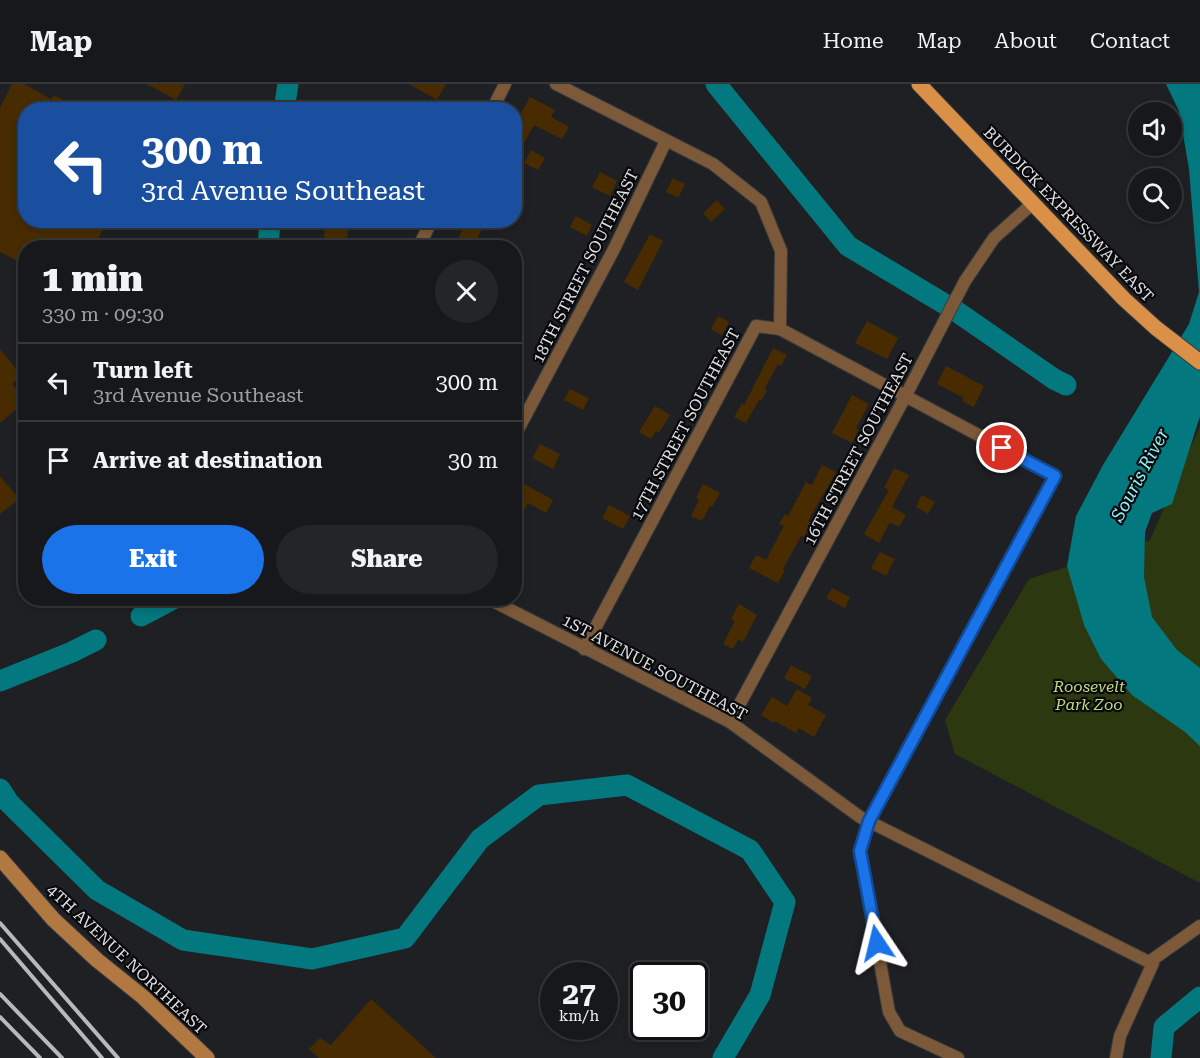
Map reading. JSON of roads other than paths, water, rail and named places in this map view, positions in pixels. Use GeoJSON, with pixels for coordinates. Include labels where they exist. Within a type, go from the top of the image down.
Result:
{"type":"FeatureCollection","features":[{"type":"Feature","properties":{"kind":"main road","name":"BURDICK EXPRESSWAY EAST"},"geometry":{"type":"LineString","coordinates":[[919,84],[1124,299],[1156,328],[1200,362]]}},
{"type":"Feature","properties":{"kind":"street"},"geometry":{"type":"LineString","coordinates":[[496,102],[505,84]]}},
{"type":"Feature","properties":{"kind":"street"},"geometry":{"type":"LineString","coordinates":[[556,84],[713,164],[761,202],[781,251],[780,329],[1055,476],[869,821],[860,851],[889,1012],[900,1031],[958,1058]]}},
{"type":"Feature","properties":{"kind":"street","name":"18TH STREET SOUTHEAST"},"geometry":{"type":"LineString","coordinates":[[522,422],[614,249],[666,141]]}},
{"type":"Feature","properties":{"kind":"street","name":"16TH STREET SOUTHEAST"},"geometry":{"type":"LineString","coordinates":[[730,722],[965,281],[994,238],[1032,204]]}},
{"type":"Feature","properties":{"kind":"street","name":"17TH STREET SOUTHEAST"},"geometry":{"type":"LineString","coordinates":[[584,649],[756,327],[780,329]]}},
{"type":"Feature","properties":{"kind":"street","name":"1ST AVENUE SOUTHEAST"},"geometry":{"type":"LineString","coordinates":[[502,606],[730,722],[860,817],[1149,962]]}},
{"type":"Feature","properties":{"kind":"street","name":"4TH AVENUE NORTHEAST"},"geometry":{"type":"LineString","coordinates":[[0,858],[53,919],[97,960],[143,997],[207,1058]]}},
{"type":"Feature","properties":{"kind":"street"},"geometry":{"type":"LineString","coordinates":[[1116,1058],[1120,1036],[1153,963],[1149,962],[1200,926]]}},
{"type":"Feature","properties":{"kind":"water","name":"Souris River"},"geometry":{"type":"Polygon","coordinates":[[[1166,84],[1200,84],[1200,416],[1172,504],[1152,513],[1145,532],[1144,577],[1152,617],[1177,650],[1200,668],[1200,746],[1185,732],[1132,695],[1101,659],[1084,625],[1067,566],[1076,516],[1103,465],[1189,324],[1199,292],[1189,169],[1182,128],[1182,102],[1175,102],[1166,84]]]}},
{"type":"Feature","properties":{"kind":"waterway"},"geometry":{"type":"LineString","coordinates":[[285,102],[288,84]]}},
{"type":"Feature","properties":{"kind":"waterway"},"geometry":{"type":"LineString","coordinates":[[716,84],[848,246],[953,309],[1066,385]]}},
{"type":"Feature","properties":{"kind":"waterway"},"geometry":{"type":"LineString","coordinates":[[269,228],[269,240]]}},
{"type":"Feature","properties":{"kind":"waterway"},"geometry":{"type":"LineString","coordinates":[[141,616],[160,606]]}},
{"type":"Feature","properties":{"kind":"waterway"},"geometry":{"type":"LineString","coordinates":[[0,681],[96,640]]}},
{"type":"Feature","properties":{"kind":"waterway"},"geometry":{"type":"LineString","coordinates":[[0,789],[9,803],[97,890],[183,940],[312,959],[405,938],[480,839],[539,795],[627,785],[750,850],[785,902],[760,995],[723,1058]]}},
{"type":"Feature","properties":{"kind":"waterway"},"geometry":{"type":"LineString","coordinates":[[1161,1058],[1164,1027],[1200,997]]}},
{"type":"Feature","properties":{"kind":"railway"},"geometry":{"type":"LineString","coordinates":[[0,923],[118,1058]]}},
{"type":"Feature","properties":{"kind":"railway"},"geometry":{"type":"LineString","coordinates":[[0,939],[102,1058]]}},
{"type":"Feature","properties":{"kind":"railway"},"geometry":{"type":"LineString","coordinates":[[0,994],[62,1058]]}},
{"type":"Feature","properties":{"kind":"railway"},"geometry":{"type":"LineString","coordinates":[[0,1017],[40,1058]]}},
{"type":"Feature","properties":{"kind":"park label","name":"Roosevelt Park Zoo"},"geometry":{"type":"Point","coordinates":[1089,695]}}]}
